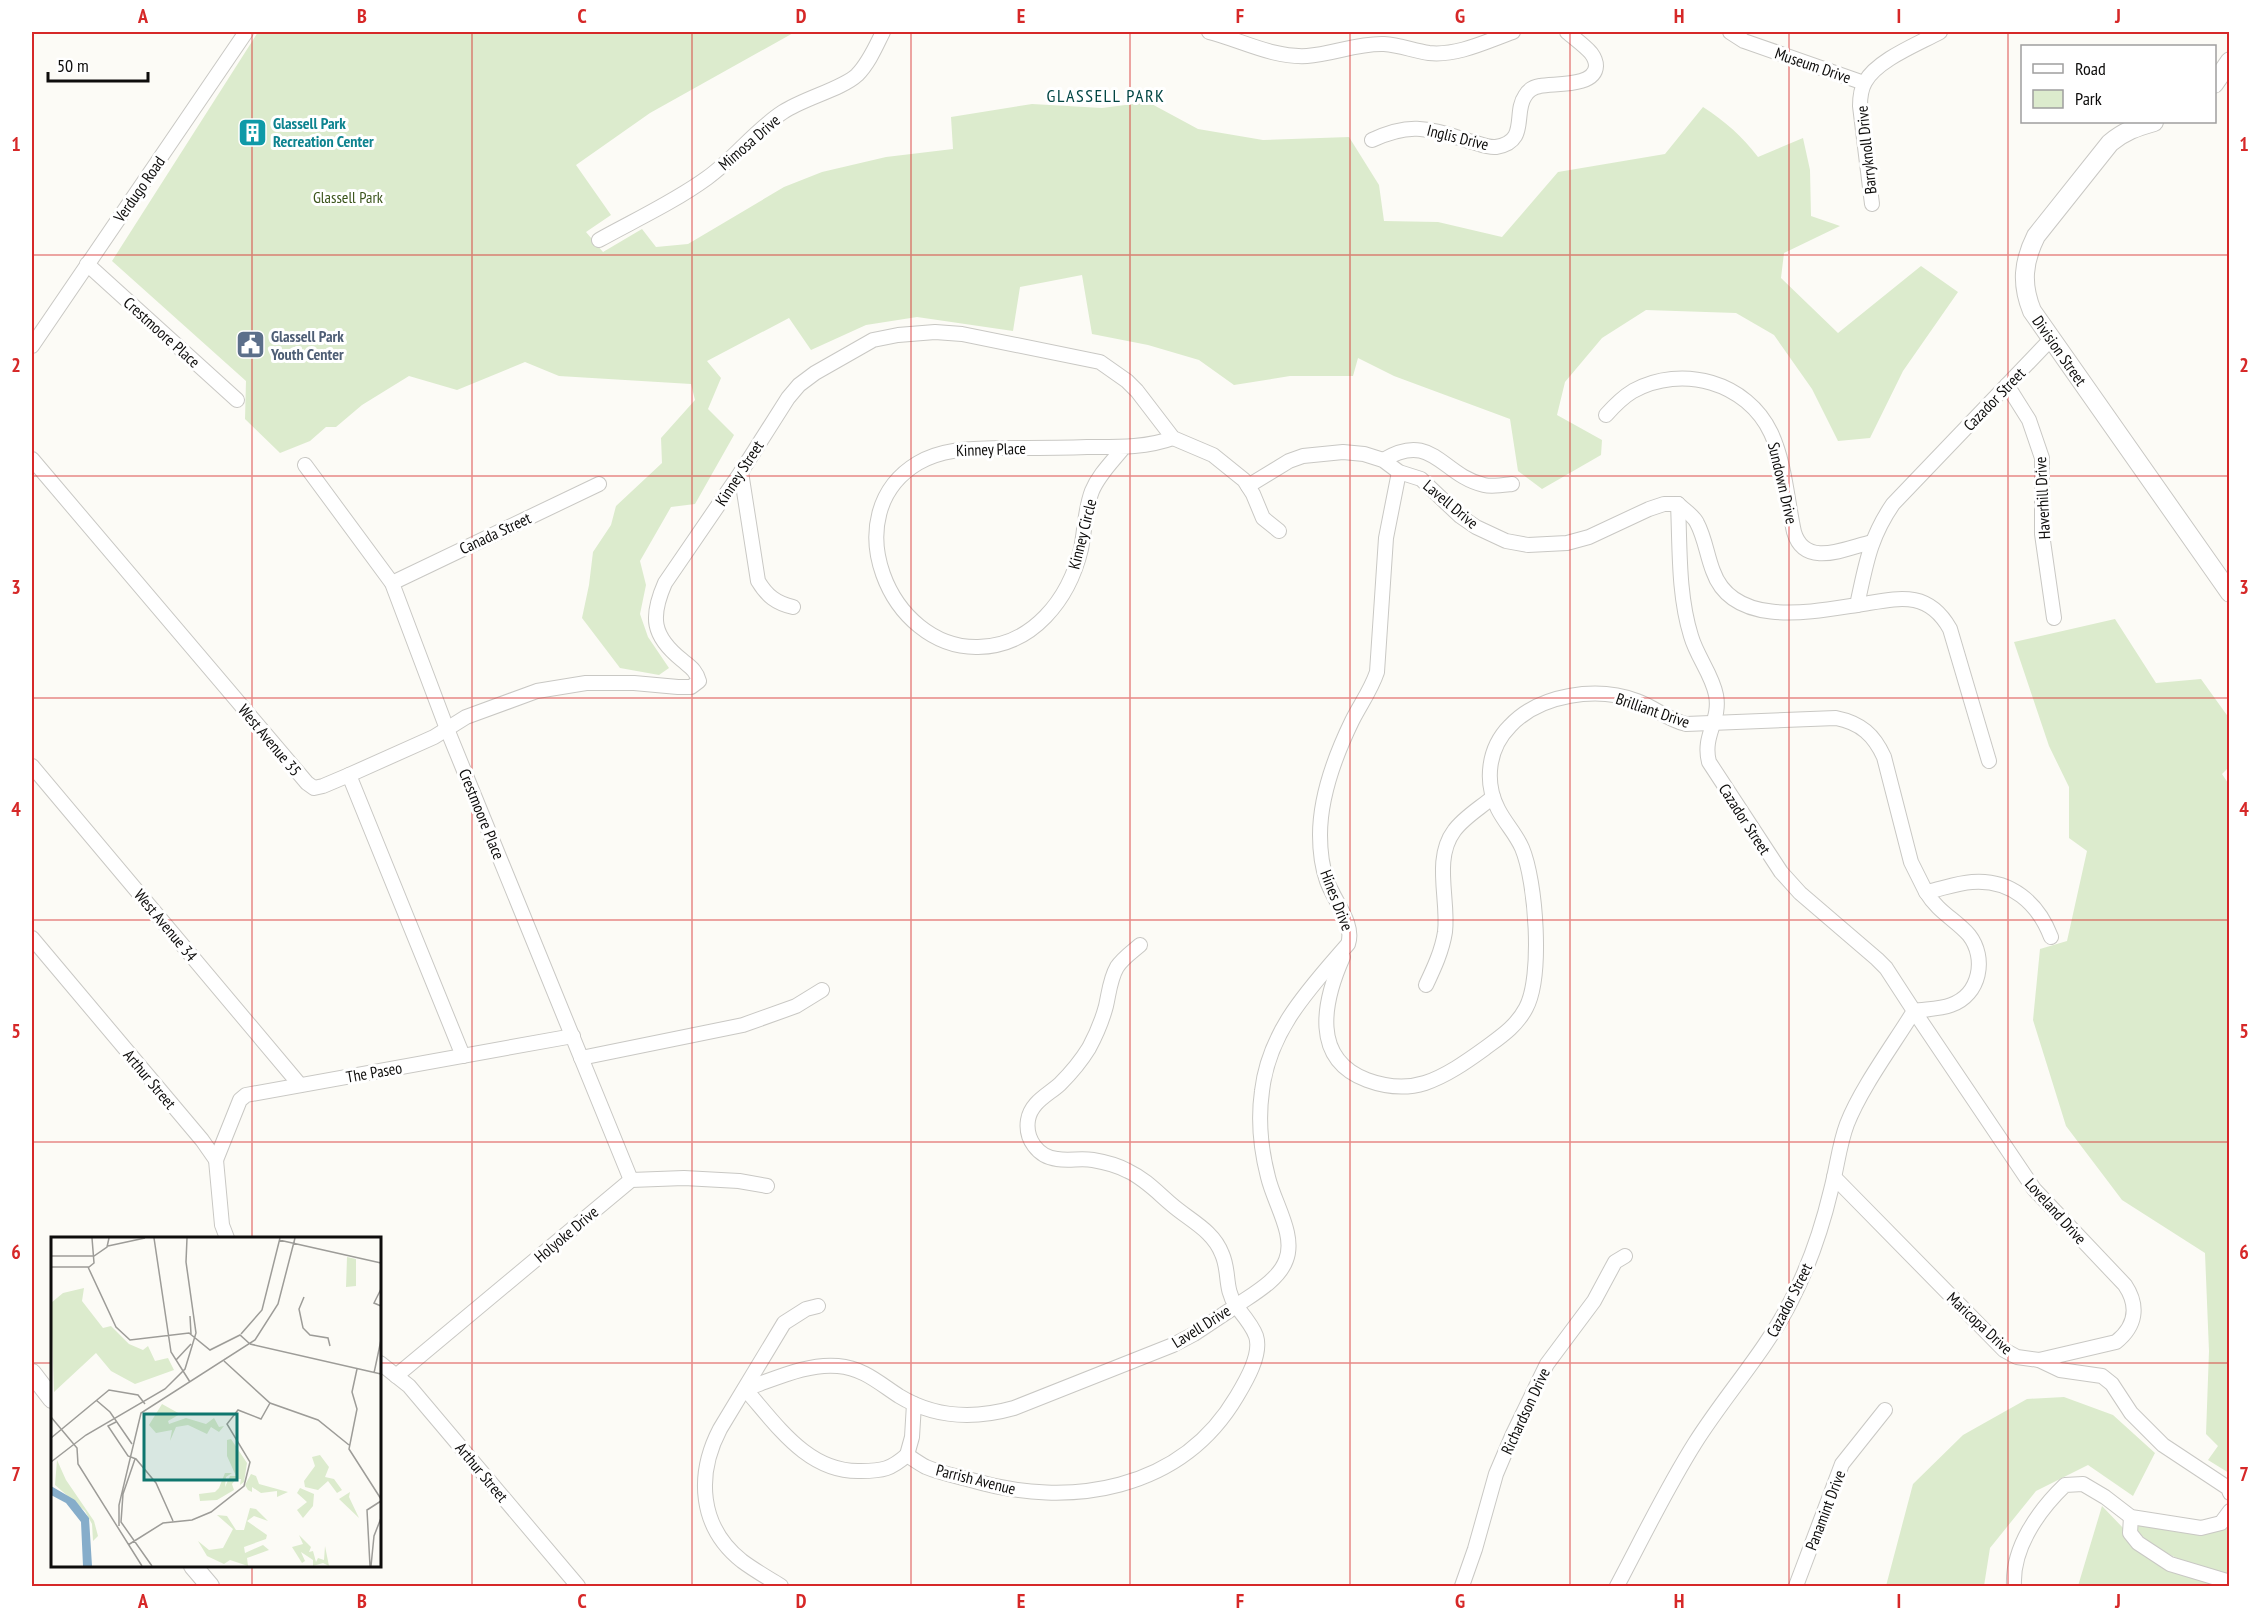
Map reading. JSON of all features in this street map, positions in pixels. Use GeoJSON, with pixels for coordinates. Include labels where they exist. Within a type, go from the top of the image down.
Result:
{"type":"FeatureCollection","features":[{"type":"Feature","properties":{"kind":"street","name":"Verdugo Road"},"geometry":{"type":"LineString","coordinates":[[32,346],[246,32]]}},
{"type":"Feature","properties":{"kind":"street","name":"Mimosa Drive"},"geometry":{"type":"LineString","coordinates":[[599,240],[706,178],[784,111],[809,97],[846,83],[857,75],[866,65],[884,32]]}},
{"type":"Feature","properties":{"kind":"street"},"geometry":{"type":"LineString","coordinates":[[1209,32],[1289,56],[1308,56],[1384,44],[1441,54],[1461,50],[1513,32]]}},
{"type":"Feature","properties":{"kind":"street","name":"Inglis Drive"},"geometry":{"type":"LineString","coordinates":[[1372,140],[1390,131],[1419,128],[1490,147],[1506,144],[1519,128],[1521,105],[1524,96],[1530,90],[1538,86],[1583,81],[1590,78],[1594,72],[1596,65],[1591,54],[1567,32]]}},
{"type":"Feature","properties":{"kind":"street","name":"Museum Drive"},"geometry":{"type":"LineString","coordinates":[[1730,32],[1744,41],[1864,83]]}},
{"type":"Feature","properties":{"kind":"street","name":"Barryknoll Drive"},"geometry":{"type":"LineString","coordinates":[[1872,204],[1860,106],[1864,83],[1879,66],[1940,32]]}},
{"type":"Feature","properties":{"kind":"street"},"geometry":{"type":"LineString","coordinates":[[2216,81],[2229,60]]}},
{"type":"Feature","properties":{"kind":"street","name":"Division Street"},"geometry":{"type":"LineString","coordinates":[[2150,123],[2122,133],[2110,143],[2036,236],[2028,251],[2024,267],[2024,284],[2032,312],[2229,593]]}},
{"type":"Feature","properties":{"kind":"street","name":"Crestmoore Place"},"geometry":{"type":"LineString","coordinates":[[87,264],[237,400]]}},
{"type":"Feature","properties":{"kind":"street","name":"Kinney Street"},"geometry":{"type":"LineString","coordinates":[[349,775],[447,729],[466,717],[504,702],[562,685],[609,682],[691,687],[699,681],[697,673],[663,642],[656,621],[658,600],[665,583],[741,472],[788,398],[799,385],[815,373],[873,340],[898,334],[962,334],[1100,362],[1137,391],[1173,438],[1213,455],[1248,486]]}},
{"type":"Feature","properties":{"kind":"street","name":"Cazador Street"},"geometry":{"type":"LineString","coordinates":[[1857,605],[1872,542],[1893,504],[2051,339]]}},
{"type":"Feature","properties":{"kind":"street","name":"Sundown Drive"},"geometry":{"type":"LineString","coordinates":[[1606,415],[1617,403],[1648,384],[1685,378],[1718,384],[1749,403],[1770,432],[1777,449],[1794,532],[1800,545],[1806,550],[1823,555],[1872,542]]}},
{"type":"Feature","properties":{"kind":"street","name":"Haverhill Drive"},"geometry":{"type":"LineString","coordinates":[[2007,385],[2029,420],[2042,458],[2042,534],[2054,618]]}},
{"type":"Feature","properties":{"kind":"street","name":"Kinney Place"},"geometry":{"type":"LineString","coordinates":[[940,639],[926,631],[904,610],[888,587],[877,557],[877,525],[881,508],[889,492],[900,478],[915,465],[947,451],[963,449],[1124,447],[1173,438]]}},
{"type":"Feature","properties":{"kind":"street","name":"Kinney Circle"},"geometry":{"type":"LineString","coordinates":[[940,639],[957,645],[995,646],[1021,636],[1043,621],[1064,591],[1075,568],[1081,549],[1087,506],[1093,489],[1124,447]]}},
{"type":"Feature","properties":{"kind":"street"},"geometry":{"type":"LineString","coordinates":[[1383,460],[1398,451],[1416,448],[1426,451],[1459,474],[1485,486],[1512,484]]}},
{"type":"Feature","properties":{"kind":"street","name":"Lavell Drive"},"geometry":{"type":"LineString","coordinates":[[1248,486],[1289,461],[1304,456],[1343,452],[1383,460],[1399,472],[1421,479],[1460,516],[1476,527],[1506,541],[1528,545],[1567,543],[1589,537],[1649,509],[1664,504],[1678,504]]}},
{"type":"Feature","properties":{"kind":"street","name":"West Avenue 35"},"geometry":{"type":"LineString","coordinates":[[32,459],[307,783],[314,788],[349,775]]}},
{"type":"Feature","properties":{"kind":"street","name":"Crestmoore Place"},"geometry":{"type":"LineString","coordinates":[[305,465],[392,583],[447,729],[631,1180]]}},
{"type":"Feature","properties":{"kind":"street"},"geometry":{"type":"LineString","coordinates":[[741,472],[758,581],[773,599],[793,607]]}},
{"type":"Feature","properties":{"kind":"street","name":"Hines Drive"},"geometry":{"type":"LineString","coordinates":[[1236,1306],[1280,1272],[1289,1251],[1289,1238],[1267,1176],[1262,1146],[1260,1116],[1266,1068],[1278,1036],[1295,1006],[1348,944],[1351,936],[1350,928],[1326,879],[1322,859],[1321,817],[1326,791],[1340,747],[1377,672],[1386,538],[1399,472]]}},
{"type":"Feature","properties":{"kind":"street","name":"Canada Street"},"geometry":{"type":"LineString","coordinates":[[392,583],[599,484]]}},
{"type":"Feature","properties":{"kind":"street"},"geometry":{"type":"LineString","coordinates":[[1248,486],[1263,518],[1279,531]]}},
{"type":"Feature","properties":{"kind":"street"},"geometry":{"type":"LineString","coordinates":[[1678,504],[1697,522],[1713,573],[1728,594],[1739,603],[1753,609],[1811,612],[1910,598],[1935,609],[1950,629],[1989,761]]}},
{"type":"Feature","properties":{"kind":"street","name":"Cazador Street"},"geometry":{"type":"LineString","coordinates":[[1617,1587],[1693,1445],[1713,1415],[1752,1366],[1792,1299],[1823,1221],[1841,1143],[1848,1123],[1857,1103],[1914,1011],[1886,968],[1800,893],[1766,852],[1709,762],[1706,752],[1707,740],[1714,723],[1716,697],[1713,684],[1691,638],[1686,615],[1682,587],[1678,504]]}},
{"type":"Feature","properties":{"kind":"street","name":"Brilliant Drive"},"geometry":{"type":"LineString","coordinates":[[1348,944],[1331,991],[1327,1038],[1336,1059],[1360,1078],[1390,1086],[1425,1083],[1441,1076],[1474,1057],[1506,1033],[1527,1007],[1532,992],[1535,942],[1528,867],[1522,849],[1492,797],[1489,768],[1493,751],[1510,725],[1522,715],[1541,705],[1581,694],[1617,695],[1636,700],[1677,722],[1697,725],[1836,718],[1860,725],[1879,744],[1911,862],[1926,892],[1943,914],[1971,938],[1978,955],[1977,980],[1962,1000],[1951,1006],[1914,1011]]}},
{"type":"Feature","properties":{"kind":"street","name":"West Avenue 34"},"geometry":{"type":"LineString","coordinates":[[32,766],[300,1085]]}},
{"type":"Feature","properties":{"kind":"street"},"geometry":{"type":"LineString","coordinates":[[349,775],[464,1056]]}},
{"type":"Feature","properties":{"kind":"street"},"geometry":{"type":"LineString","coordinates":[[1426,985],[1439,957],[1445,934],[1443,874],[1448,840],[1459,825],[1492,797]]}},
{"type":"Feature","properties":{"kind":"street"},"geometry":{"type":"LineString","coordinates":[[1926,892],[1970,882],[2001,885],[2026,898],[2045,921],[2051,937]]}},
{"type":"Feature","properties":{"kind":"street","name":"Arthur Street"},"geometry":{"type":"LineString","coordinates":[[32,938],[202,1140],[216,1160]]}},
{"type":"Feature","properties":{"kind":"street","name":"Lavell Drive"},"geometry":{"type":"LineString","coordinates":[[746,1389],[811,1367],[840,1366],[872,1376],[915,1404],[933,1411],[971,1416],[994,1413],[1014,1408],[1173,1345],[1236,1306],[1227,1285],[1223,1254],[1206,1230],[1171,1204],[1147,1182],[1130,1172],[1113,1164],[1094,1160],[1058,1160],[1047,1157],[1038,1151],[1028,1133],[1031,1110],[1076,1067],[1099,1026],[1111,981],[1118,967],[1140,945]]}},
{"type":"Feature","properties":{"kind":"street"},"geometry":{"type":"LineString","coordinates":[[581,1058],[743,1025],[795,1006],[822,990]]}},
{"type":"Feature","properties":{"kind":"street","name":"Loveland Drive"},"geometry":{"type":"LineString","coordinates":[[1914,1011],[2034,1189],[2131,1294],[2134,1314],[2131,1325],[2125,1335],[2116,1342],[2039,1360]]}},
{"type":"Feature","properties":{"kind":"street","name":"The Paseo"},"geometry":{"type":"LineString","coordinates":[[216,1160],[240,1100],[246,1095],[573,1036]]}},
{"type":"Feature","properties":{"kind":"street"},"geometry":{"type":"LineString","coordinates":[[216,1160],[222,1225],[226,1237]]}},
{"type":"Feature","properties":{"kind":"street","name":"Maricopa Drive"},"geometry":{"type":"LineString","coordinates":[[1834,1177],[1998,1344],[2017,1356],[2039,1360],[2060,1370],[2102,1376],[2112,1384],[2131,1413],[2163,1445],[2228,1488],[2229,1493]]}},
{"type":"Feature","properties":{"kind":"street"},"geometry":{"type":"LineString","coordinates":[[631,1180],[684,1178],[739,1181],[767,1186]]}},
{"type":"Feature","properties":{"kind":"street","name":"Holyoke Drive"},"geometry":{"type":"LineString","coordinates":[[396,1376],[631,1180]]}},
{"type":"Feature","properties":{"kind":"street","name":"Richardson Drive"},"geometry":{"type":"LineString","coordinates":[[1462,1587],[1496,1474],[1547,1364],[1593,1301],[1615,1262],[1625,1256]]}},
{"type":"Feature","properties":{"kind":"street"},"geometry":{"type":"LineString","coordinates":[[781,1587],[741,1560],[718,1534],[705,1500],[705,1464],[711,1446],[784,1323],[806,1309],[818,1306]]}},
{"type":"Feature","properties":{"kind":"street","name":"Parrish Avenue"},"geometry":{"type":"LineString","coordinates":[[907,1455],[927,1467],[1002,1488],[1024,1491],[1078,1493],[1134,1481],[1159,1470],[1201,1442],[1217,1425],[1244,1386],[1258,1347],[1257,1338],[1236,1306]]}},
{"type":"Feature","properties":{"kind":"street","name":"Arthur Street"},"geometry":{"type":"LineString","coordinates":[[381,1364],[409,1386],[578,1587]]}},
{"type":"Feature","properties":{"kind":"street"},"geometry":{"type":"LineString","coordinates":[[32,1374],[51,1398]]}},
{"type":"Feature","properties":{"kind":"street"},"geometry":{"type":"LineString","coordinates":[[746,1389],[795,1445],[810,1457],[840,1469],[872,1471],[894,1467],[907,1455],[912,1437],[915,1404]]}},
{"type":"Feature","properties":{"kind":"street","name":"Panamint Drive"},"geometry":{"type":"LineString","coordinates":[[1796,1587],[1842,1464],[1885,1410]]}},
{"type":"Feature","properties":{"kind":"street"},"geometry":{"type":"LineString","coordinates":[[2014,1587],[2013,1574],[2023,1541],[2052,1497],[2065,1485],[2084,1484],[2131,1517],[2200,1528],[2221,1523],[2229,1511]]}},
{"type":"Feature","properties":{"kind":"street"},"geometry":{"type":"LineString","coordinates":[[2131,1517],[2130,1533],[2138,1543],[2169,1563],[2229,1582]]}},
{"type":"Feature","properties":{"kind":"street"},"geometry":{"type":"LineString","coordinates":[[196,1567],[210,1587]]}},
{"type":"Feature","properties":{"kind":"green space","name":"Glassell Park"},"geometry":{"type":"Polygon","coordinates":[[[258,32],[795,32],[650,113],[576,165],[611,215],[586,232],[603,252],[642,229],[656,247],[688,244],[784,187],[822,172],[886,157],[953,149],[951,117],[1032,104],[1102,108],[1148,102],[1198,129],[1263,140],[1349,137],[1379,185],[1384,221],[1438,222],[1502,237],[1558,172],[1665,154],[1703,107],[1733,130],[1758,157],[1803,138],[1810,170],[1811,216],[1840,226],[1784,253],[1781,278],[1838,333],[1921,266],[1958,292],[1903,371],[1870,438],[1838,441],[1812,389],[1774,335],[1736,313],[1646,310],[1602,338],[1565,382],[1557,415],[1602,440],[1601,455],[1542,489],[1518,471],[1510,419],[1394,376],[1358,358],[1353,376],[1290,376],[1234,385],[1199,360],[1148,345],[1092,334],[1082,275],[1020,287],[1013,331],[917,317],[866,325],[811,350],[789,318],[707,361],[721,378],[708,409],[734,435],[695,504],[671,507],[640,561],[646,585],[640,614],[648,637],[669,668],[659,675],[620,668],[582,618],[593,552],[611,525],[616,506],[662,463],[661,438],[695,400],[691,384],[559,376],[525,362],[457,390],[409,376],[362,405],[336,427],[326,427],[310,441],[280,453],[245,419],[246,381],[112,261],[258,32]]]}},
{"type":"Feature","properties":{"kind":"green space"},"geometry":{"type":"Polygon","coordinates":[[[2115,619],[2156,683],[2201,679],[2229,718],[2229,767],[2222,774],[2230,786],[2229,1473],[2208,1460],[2218,1446],[2206,1434],[2209,1351],[2205,1253],[2122,1200],[2066,1126],[2033,1020],[2040,949],[2067,941],[2087,851],[2069,838],[2069,787],[2049,746],[2014,642],[2115,619]]]}},
{"type":"Feature","properties":{"kind":"green space"},"geometry":{"type":"Polygon","coordinates":[[[2064,1397],[2113,1415],[2155,1453],[2133,1496],[2088,1465],[2036,1491],[1990,1548],[1984,1586],[1886,1586],[1913,1484],[1963,1435],[2027,1399],[2064,1397]]]}},
{"type":"Feature","properties":{"kind":"green space"},"geometry":{"type":"Polygon","coordinates":[[[2102,1506],[2147,1553],[2167,1567],[2218,1586],[2078,1586],[2102,1506]]]}},
{"type":"Feature","properties":{"kind":"green space"},"geometry":{"type":"Polygon","coordinates":[[[2229,1524],[2229,1575],[2179,1559],[2155,1546],[2135,1529],[2140,1525],[2199,1534],[2220,1530],[2229,1524]]]}},
{"type":"Feature","properties":{"kind":"place","name":"Glassell Park Recreation Center"},"geometry":{"type":"Point","coordinates":[252,132]}},
{"type":"Feature","properties":{"kind":"place","name":"Glassell Park Youth Center"},"geometry":{"type":"Point","coordinates":[250,345]}},
{"type":"Feature","properties":{"kind":"district","name":"GLASSELL PARK"},"geometry":{"type":"Point","coordinates":[1106,96]}}]}
